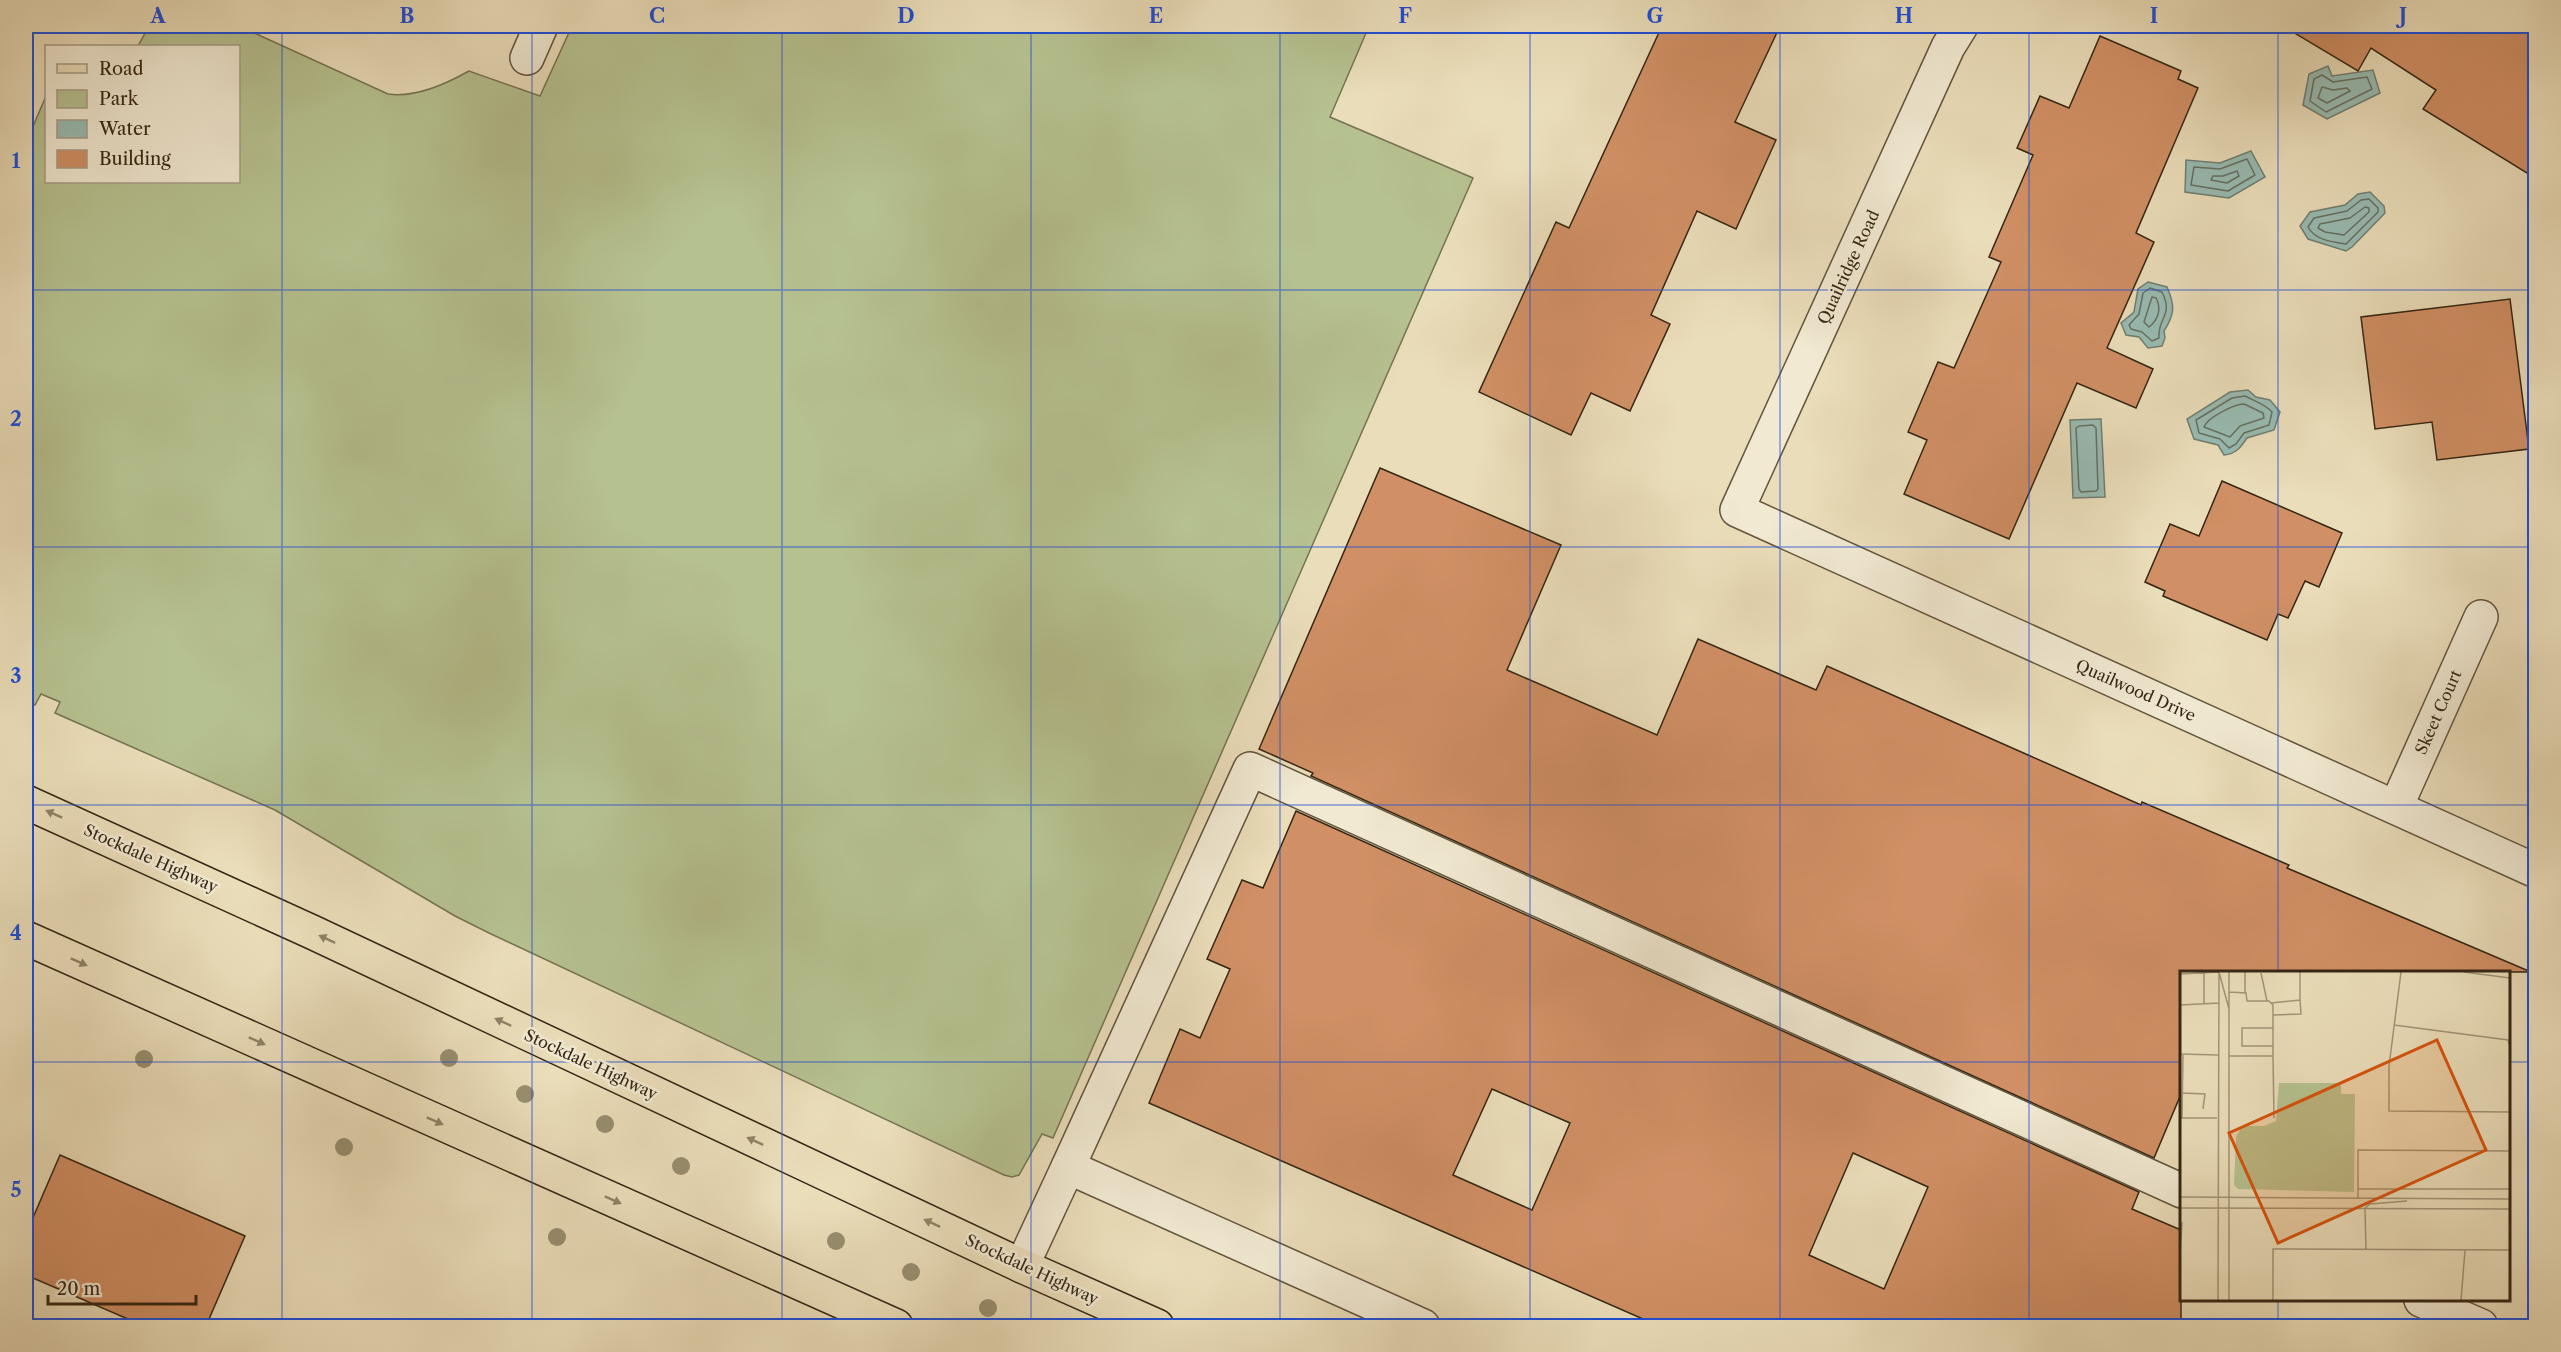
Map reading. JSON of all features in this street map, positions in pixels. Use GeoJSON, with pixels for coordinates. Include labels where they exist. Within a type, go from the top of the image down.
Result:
{"type":"FeatureCollection","features":[{"type":"Feature","properties":{"kind":"main road","name":"Stockdale Highway"},"geometry":{"type":"LineString","coordinates":[[26,802],[312,932],[1022,1266],[1157,1326]]}},
{"type":"Feature","properties":{"kind":"main road"},"geometry":{"type":"LineString","coordinates":[[26,938],[896,1326]]}},
{"type":"Feature","properties":{"kind":"street"},"geometry":{"type":"LineString","coordinates":[[527,58],[541,26]]}},
{"type":"Feature","properties":{"kind":"street","name":"Quailridge Road"},"geometry":{"type":"LineString","coordinates":[[1737,510],[1948,47],[1960,26]]}},
{"type":"Feature","properties":{"kind":"street","name":"Quailwood Drive"},"geometry":{"type":"LineString","coordinates":[[1737,510],[2535,871]]}},
{"type":"Feature","properties":{"kind":"street","name":"Skeet Court"},"geometry":{"type":"LineString","coordinates":[[2396,807],[2481,617]]}},
{"type":"Feature","properties":{"kind":"street"},"geometry":{"type":"LineString","coordinates":[[1022,1266],[1250,769],[2180,1191]]}},
{"type":"Feature","properties":{"kind":"street"},"geometry":{"type":"LineString","coordinates":[[1068,1167],[1423,1326]]}},
{"type":"Feature","properties":{"kind":"street"},"geometry":{"type":"LineString","coordinates":[[2425,1301],[2481,1326]]}},
{"type":"Feature","properties":{"kind":"green space"},"geometry":{"type":"Polygon","coordinates":[[[149,26],[239,26],[388,94],[419,92],[450,81],[469,71],[540,96],[572,26],[1369,26],[1330,117],[1473,178],[1053,1138],[1042,1134],[1019,1175],[1012,1177],[1004,1175],[489,933],[455,916],[275,810],[55,713],[60,702],[41,694],[35,705],[26,700],[26,143],[45,98],[45,183],[240,183],[240,45],[139,45],[149,26]]]}},
{"type":"Feature","properties":{"kind":"water"},"geometry":{"type":"Polygon","coordinates":[[[2328,66],[2332,76],[2373,70],[2380,93],[2327,119],[2303,105],[2309,74],[2328,66]]]}},
{"type":"Feature","properties":{"kind":"water"},"geometry":{"type":"Polygon","coordinates":[[[2251,151],[2265,177],[2229,198],[2185,192],[2186,160],[2220,163],[2251,151]]]}},
{"type":"Feature","properties":{"kind":"water"},"geometry":{"type":"Polygon","coordinates":[[[2370,192],[2384,206],[2385,213],[2346,251],[2308,239],[2300,226],[2310,212],[2345,205],[2358,194],[2370,192]]]}},
{"type":"Feature","properties":{"kind":"water"},"geometry":{"type":"Polygon","coordinates":[[[2148,282],[2167,287],[2173,309],[2164,331],[2165,338],[2162,346],[2148,348],[2139,337],[2126,335],[2121,323],[2134,312],[2138,289],[2148,282]]]}},
{"type":"Feature","properties":{"kind":"water"},"geometry":{"type":"Polygon","coordinates":[[[2248,390],[2256,397],[2270,400],[2280,412],[2274,430],[2247,438],[2238,450],[2224,455],[2218,445],[2194,439],[2187,419],[2230,392],[2248,390]]]}},
{"type":"Feature","properties":{"kind":"water"},"geometry":{"type":"Polygon","coordinates":[[[2101,419],[2105,497],[2073,498],[2070,420],[2101,419]]]}},
{"type":"Feature","properties":{"kind":"building"},"geometry":{"type":"Polygon","coordinates":[[[1662,26],[1780,26],[1735,122],[1776,140],[1736,229],[1697,211],[1651,315],[1670,324],[1630,411],[1591,393],[1571,435],[1479,392],[1556,222],[1569,228],[1662,26]]]}},
{"type":"Feature","properties":{"kind":"building"},"geometry":{"type":"Polygon","coordinates":[[[2283,26],[2535,26],[2535,178],[2423,109],[2436,90],[2371,48],[2358,71],[2283,26]]]}},
{"type":"Feature","properties":{"kind":"building"},"geometry":{"type":"Polygon","coordinates":[[[2100,36],[2181,71],[2178,79],[2198,88],[2136,233],[2154,242],[2107,348],[2153,369],[2136,408],[2077,383],[2009,539],[1904,494],[1927,440],[1908,432],[1938,362],[1954,368],[2001,262],[1989,257],[2033,155],[2017,148],[2040,96],[2069,108],[2100,36]]]}},
{"type":"Feature","properties":{"kind":"building"},"geometry":{"type":"Polygon","coordinates":[[[2510,299],[2529,449],[2437,460],[2432,422],[2375,429],[2361,317],[2510,299]]]}},
{"type":"Feature","properties":{"kind":"building"},"geometry":{"type":"Polygon","coordinates":[[[1380,468],[1561,545],[1507,670],[1657,735],[1698,639],[1816,690],[1827,666],[2141,805],[2142,802],[2289,865],[2287,868],[2531,972],[2180,971],[2180,1096],[2154,1158],[1311,776],[1313,773],[1259,749],[1380,468]]]}},
{"type":"Feature","properties":{"kind":"building"},"geometry":{"type":"Polygon","coordinates":[[[2222,481],[2342,533],[2319,587],[2305,581],[2288,618],[2278,614],[2267,640],[2163,596],[2165,591],[2145,582],[2170,524],[2199,536],[2222,481]]]}},
{"type":"Feature","properties":{"kind":"building"},"geometry":{"type":"Polygon","coordinates":[[[1296,811],[2139,1192],[2132,1209],[2180,1230],[2181,1326],[1659,1326],[1149,1103],[1180,1029],[1200,1038],[1230,969],[1207,959],[1242,880],[1263,888],[1296,811]],[[1492,1089],[1453,1175],[1532,1210],[1570,1123],[1492,1089]],[[1853,1153],[1809,1255],[1884,1289],[1928,1187],[1853,1153]]]}},
{"type":"Feature","properties":{"kind":"building"},"geometry":{"type":"Polygon","coordinates":[[[60,1155],[245,1236],[206,1326],[144,1326],[26,1275],[26,1234],[60,1155]]]}}]}
